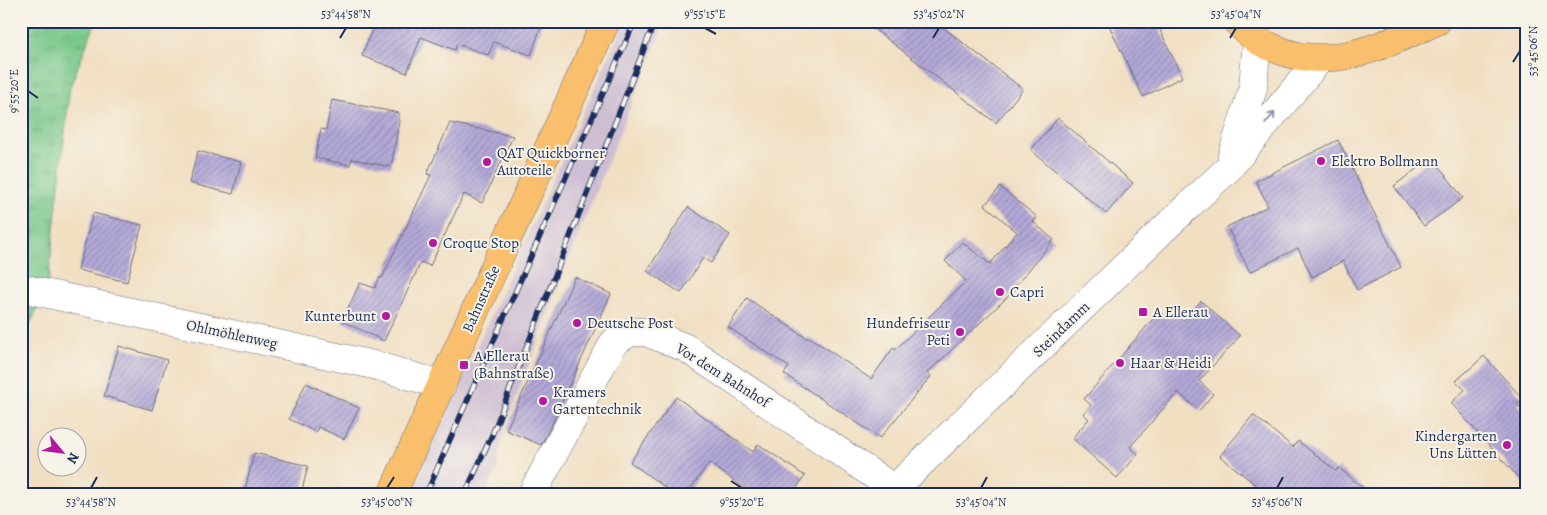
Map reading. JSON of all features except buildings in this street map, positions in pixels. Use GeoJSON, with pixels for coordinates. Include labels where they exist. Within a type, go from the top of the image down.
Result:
{"type":"FeatureCollection","features":[{"type":"Feature","properties":{"kind":"main road","name":"Bahnstraße"},"geometry":{"type":"LineString","coordinates":[[392,494],[606,21]]}},
{"type":"Feature","properties":{"kind":"main road"},"geometry":{"type":"LineString","coordinates":[[1236,21],[1257,40],[1285,52],[1320,59],[1343,57],[1376,47],[1437,21]]}},
{"type":"Feature","properties":{"kind":"street","name":"Steindamm"},"geometry":{"type":"LineString","coordinates":[[1228,169],[1253,88],[1257,40]]}},
{"type":"Feature","properties":{"kind":"street","name":"Steindamm"},"geometry":{"type":"LineString","coordinates":[[893,492],[1228,169],[1320,59]]}},
{"type":"Feature","properties":{"kind":"street","name":"Ohlmöhlenweg"},"geometry":{"type":"LineString","coordinates":[[21,288],[374,365],[442,385]]}},
{"type":"Feature","properties":{"kind":"street","name":"Vor dem Bahnhof"},"geometry":{"type":"LineString","coordinates":[[532,494],[614,342],[632,332],[646,332],[686,348],[893,492]]}},
{"type":"Feature","properties":{"kind":"shaded area"},"geometry":{"type":"Polygon","coordinates":[[[625,21],[665,21],[567,263],[504,430],[496,471],[485,494],[410,494],[625,21]]]}},
{"type":"Feature","properties":{"kind":"shaded area"},"geometry":{"type":"Polygon","coordinates":[[[1298,21],[1371,21],[1352,28],[1323,29],[1298,21]]]}},
{"type":"Feature","properties":{"kind":"green space"},"geometry":{"type":"Polygon","coordinates":[[[21,21],[96,21],[70,87],[48,284],[21,345],[21,21]]]}},
{"type":"Feature","properties":{"kind":"railway"},"geometry":{"type":"LineString","coordinates":[[426,494],[635,21]]}},
{"type":"Feature","properties":{"kind":"railway"},"geometry":{"type":"LineString","coordinates":[[465,494],[492,435],[655,21]]}},
{"type":"Feature","properties":{"kind":"place","name":"Elektro Bollmann"},"geometry":{"type":"Point","coordinates":[1321,161]}},
{"type":"Feature","properties":{"kind":"place","name":"QAT Quickborner Autoteile"},"geometry":{"type":"Point","coordinates":[487,162]}},
{"type":"Feature","properties":{"kind":"place","name":"Croque Stop"},"geometry":{"type":"Point","coordinates":[433,243]}},
{"type":"Feature","properties":{"kind":"place","name":"Capri"},"geometry":{"type":"Point","coordinates":[1000,292]}},
{"type":"Feature","properties":{"kind":"place","name":"A Ellerau"},"geometry":{"type":"Point","coordinates":[1143,312]}},
{"type":"Feature","properties":{"kind":"place","name":"Kunterbunt"},"geometry":{"type":"Point","coordinates":[386,316]}},
{"type":"Feature","properties":{"kind":"place","name":"Deutsche Post"},"geometry":{"type":"Point","coordinates":[577,323]}},
{"type":"Feature","properties":{"kind":"place","name":"Hundefriseur Peti"},"geometry":{"type":"Point","coordinates":[960,332]}},
{"type":"Feature","properties":{"kind":"place","name":"Haar & Heidi"},"geometry":{"type":"Point","coordinates":[1120,363]}},
{"type":"Feature","properties":{"kind":"place","name":"A Ellerau (Bahnstraße)"},"geometry":{"type":"Point","coordinates":[464,365]}},
{"type":"Feature","properties":{"kind":"place","name":"Kramers Gartentechnik"},"geometry":{"type":"Point","coordinates":[543,401]}},
{"type":"Feature","properties":{"kind":"place","name":"Kindergarten Uns Lütten"},"geometry":{"type":"Point","coordinates":[1507,445]}}]}
